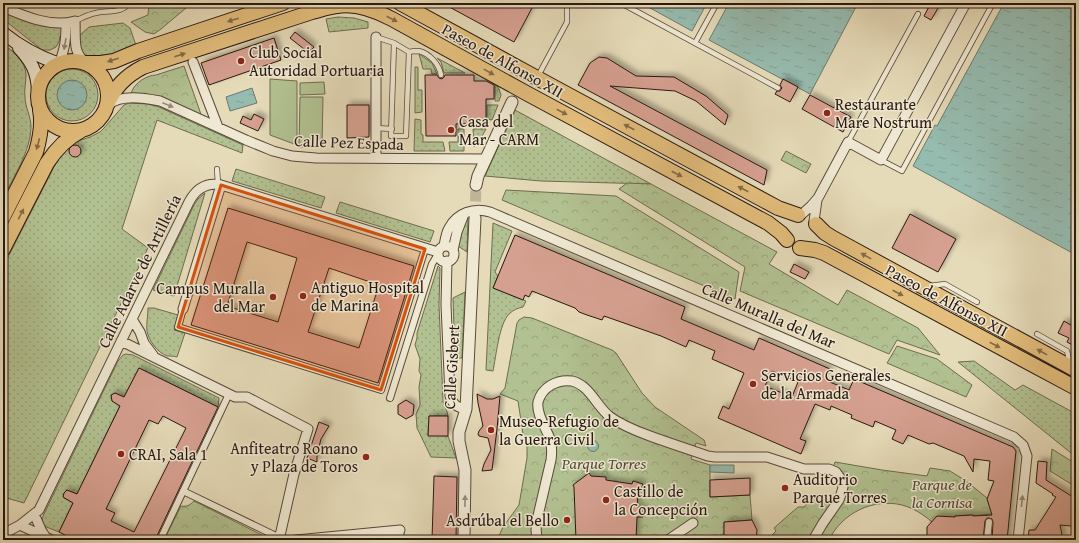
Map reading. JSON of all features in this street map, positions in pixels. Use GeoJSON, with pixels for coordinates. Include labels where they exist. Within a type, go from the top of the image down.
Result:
{"type":"FeatureCollection","features":[{"type":"Feature","properties":{"kind":"main road"},"geometry":{"type":"LineString","coordinates":[[38,90],[46,72],[63,62],[74,61],[101,63],[114,61],[138,51],[283,3]]}},
{"type":"Feature","properties":{"kind":"main road","name":"Paseo de Alfonso XII"},"geometry":{"type":"LineString","coordinates":[[400,3],[778,208],[799,215]]}},
{"type":"Feature","properties":{"kind":"main road","name":"Paseo de Alfonso XII"},"geometry":{"type":"LineString","coordinates":[[106,106],[112,94],[121,83],[143,67],[301,15],[337,6],[347,5],[367,8],[379,12],[768,223],[781,233],[787,240]]}},
{"type":"Feature","properties":{"kind":"main road"},"geometry":{"type":"LineString","coordinates":[[7,36],[42,57],[59,64]]}},
{"type":"Feature","properties":{"kind":"main road"},"geometry":{"type":"LineString","coordinates":[[3,217],[36,152],[42,126],[36,76],[31,63],[7,36]]}},
{"type":"Feature","properties":{"kind":"main road"},"geometry":{"type":"LineString","coordinates":[[3,248],[46,163],[62,144],[73,135],[98,120],[106,106],[108,95],[104,80],[94,68],[86,63]]}},
{"type":"Feature","properties":{"kind":"main road"},"geometry":{"type":"LineString","coordinates":[[528,94],[537,78]]}},
{"type":"Feature","properties":{"kind":"main road"},"geometry":{"type":"LineString","coordinates":[[39,106],[44,116],[58,127],[75,130],[86,128]]}},
{"type":"Feature","properties":{"kind":"main road"},"geometry":{"type":"LineString","coordinates":[[799,215],[807,216],[815,222],[818,233],[814,242],[806,247],[800,248],[791,245],[787,240],[784,231],[786,225],[792,218],[799,215]]}},
{"type":"Feature","properties":{"kind":"main road","name":"Paseo de Alfonso XII"},"geometry":{"type":"LineString","coordinates":[[815,222],[825,233],[833,238],[1073,369]]}},
{"type":"Feature","properties":{"kind":"main road","name":"Paseo de Alfonso XII"},"geometry":{"type":"LineString","coordinates":[[800,248],[815,250],[824,254],[1076,388]]}},
{"type":"Feature","properties":{"kind":"street"},"geometry":{"type":"LineString","coordinates":[[815,222],[815,208],[818,198],[848,142],[881,160],[966,3]]}},
{"type":"Feature","properties":{"kind":"street"},"geometry":{"type":"LineString","coordinates":[[3,7],[42,21],[70,22]]}},
{"type":"Feature","properties":{"kind":"street"},"geometry":{"type":"LineString","coordinates":[[70,22],[76,50],[79,56],[86,63]]}},
{"type":"Feature","properties":{"kind":"street"},"geometry":{"type":"LineString","coordinates":[[59,64],[65,47],[70,22]]}},
{"type":"Feature","properties":{"kind":"street"},"geometry":{"type":"LineString","coordinates":[[376,37],[376,158]]}},
{"type":"Feature","properties":{"kind":"street"},"geometry":{"type":"LineString","coordinates":[[193,62],[218,127]]}},
{"type":"Feature","properties":{"kind":"street"},"geometry":{"type":"LineString","coordinates":[[505,81],[512,102]]}},
{"type":"Feature","properties":{"kind":"street"},"geometry":{"type":"LineString","coordinates":[[476,185],[478,176],[512,102],[528,94]]}},
{"type":"Feature","properties":{"kind":"street","name":"Calle Pez Espada"},"geometry":{"type":"LineString","coordinates":[[106,106],[120,99],[148,99],[160,101],[273,151],[292,156],[316,158],[486,159]]}},
{"type":"Feature","properties":{"kind":"street"},"geometry":{"type":"LineString","coordinates":[[425,248],[381,390],[178,327],[219,184],[425,248],[440,251],[449,246],[453,250]]}},
{"type":"Feature","properties":{"kind":"street","name":"Calle Adarve de Artillería"},"geometry":{"type":"LineString","coordinates":[[3,534],[22,524],[39,510],[190,199],[204,186],[219,184]]}},
{"type":"Feature","properties":{"kind":"street"},"geometry":{"type":"LineString","coordinates":[[799,215],[811,206],[818,198]]}},
{"type":"Feature","properties":{"kind":"street","name":"Calle Muralla del Mar"},"geometry":{"type":"LineString","coordinates":[[470,216],[476,209],[490,212],[1018,439],[1023,445],[1027,456],[1018,540]]}},
{"type":"Feature","properties":{"kind":"street"},"geometry":{"type":"LineString","coordinates":[[447,262],[454,256],[453,250],[457,232],[470,216]]}},
{"type":"Feature","properties":{"kind":"street"},"geometry":{"type":"LineString","coordinates":[[390,398],[432,264],[440,251],[450,227],[458,218],[470,216]]}},
{"type":"Feature","properties":{"kind":"street","name":"Calle Gisbert"},"geometry":{"type":"LineString","coordinates":[[464,540],[465,470],[458,441],[459,432],[466,409],[470,216]]}},
{"type":"Feature","properties":{"kind":"street"},"geometry":{"type":"LineString","coordinates":[[440,251],[439,258],[442,261],[447,262]]}},
{"type":"Feature","properties":{"kind":"street"},"geometry":{"type":"LineString","coordinates":[[447,262],[446,305],[450,396],[455,405],[466,409]]}},
{"type":"Feature","properties":{"kind":"street"},"geometry":{"type":"LineString","coordinates":[[132,319],[148,350],[163,362]]}},
{"type":"Feature","properties":{"kind":"street"},"geometry":{"type":"LineString","coordinates":[[121,341],[235,397],[247,397],[308,429],[294,474],[278,540]]}},
{"type":"Feature","properties":{"kind":"street"},"geometry":{"type":"LineString","coordinates":[[538,540],[536,536],[537,520],[552,453],[550,438],[539,413],[538,406],[542,393],[554,383],[563,381],[580,384],[586,389],[602,410],[631,429],[708,456],[767,458],[804,469],[832,470],[839,475],[841,479],[843,487],[842,492],[839,500],[813,540]]}},
{"type":"Feature","properties":{"kind":"street"},"geometry":{"type":"LineString","coordinates":[[160,540],[229,394]]}},
{"type":"Feature","properties":{"kind":"street"},"geometry":{"type":"LineString","coordinates":[[183,491],[274,535],[278,540]]}},
{"type":"Feature","properties":{"kind":"street"},"geometry":{"type":"LineString","coordinates":[[34,515],[38,520],[38,525],[41,532],[51,539]]}},
{"type":"Feature","properties":{"kind":"street"},"geometry":{"type":"LineString","coordinates":[[987,540],[989,522]]}},
{"type":"Feature","properties":{"kind":"street"},"geometry":{"type":"LineString","coordinates":[[22,524],[24,527],[51,539]]}},
{"type":"Feature","properties":{"kind":"street"},"geometry":{"type":"LineString","coordinates":[[668,540],[693,524]]}},
{"type":"Feature","properties":{"kind":"street"},"geometry":{"type":"LineString","coordinates":[[296,540],[400,530],[400,540]]}},
{"type":"Feature","properties":{"kind":"lane"},"geometry":{"type":"LineString","coordinates":[[70,22],[96,12],[124,9],[129,3]]}},
{"type":"Feature","properties":{"kind":"lane"},"geometry":{"type":"LineString","coordinates":[[537,78],[567,22],[567,3]]}},
{"type":"Feature","properties":{"kind":"lane"},"geometry":{"type":"LineString","coordinates":[[621,3],[778,88]]}},
{"type":"Feature","properties":{"kind":"lane"},"geometry":{"type":"LineString","coordinates":[[695,43],[717,3]]}},
{"type":"Feature","properties":{"kind":"lane"},"geometry":{"type":"LineString","coordinates":[[881,160],[902,171],[993,3]]}},
{"type":"Feature","properties":{"kind":"lane"},"geometry":{"type":"LineString","coordinates":[[848,142],[918,14]]}},
{"type":"Feature","properties":{"kind":"lane"},"geometry":{"type":"LineString","coordinates":[[376,37],[394,43],[409,52],[419,51],[429,56],[436,62],[441,75]]}},
{"type":"Feature","properties":{"kind":"lane"},"geometry":{"type":"LineString","coordinates":[[394,43],[392,136],[406,136],[409,52]]}},
{"type":"Feature","properties":{"kind":"lane"},"geometry":{"type":"LineString","coordinates":[[376,128],[392,129]]}},
{"type":"Feature","properties":{"kind":"lane"},"geometry":{"type":"LineString","coordinates":[[217,169],[219,184]]}},
{"type":"Feature","properties":{"kind":"lane"},"geometry":{"type":"LineString","coordinates":[[922,287],[945,284],[977,302]]}},
{"type":"Feature","properties":{"kind":"lane"},"geometry":{"type":"LineString","coordinates":[[1037,334],[1067,351],[1073,369]]}},
{"type":"Feature","properties":{"kind":"highlighted area"},"geometry":{"type":"Polygon","coordinates":[[[221,185],[425,249],[381,390],[178,327],[221,185]]]}},
{"type":"Feature","properties":{"kind":"green space"},"geometry":{"type":"Polygon","coordinates":[[[149,3],[192,3],[154,34],[145,32],[131,22],[148,15],[149,3]]]}},
{"type":"Feature","properties":{"kind":"green space"},"geometry":{"type":"Polygon","coordinates":[[[3,7],[66,23],[66,36],[60,36],[56,47],[50,50],[42,50],[3,19],[3,7]]]}},
{"type":"Feature","properties":{"kind":"green space"},"geometry":{"type":"Polygon","coordinates":[[[338,17],[354,18],[368,22],[368,28],[329,32],[326,19],[338,17]]]}},
{"type":"Feature","properties":{"kind":"green space"},"geometry":{"type":"Polygon","coordinates":[[[123,23],[130,28],[138,51],[86,63],[76,36],[80,35],[89,27],[123,23]]]}},
{"type":"Feature","properties":{"kind":"green space"},"geometry":{"type":"Polygon","coordinates":[[[3,44],[18,57],[24,66],[26,75],[25,101],[31,127],[25,154],[3,198],[3,44]]]}},
{"type":"Feature","properties":{"kind":"green space"},"geometry":{"type":"Polygon","coordinates":[[[419,54],[432,63],[437,74],[432,74],[431,69],[423,69],[419,54]]]}},
{"type":"Feature","properties":{"kind":"green space"},"geometry":{"type":"Polygon","coordinates":[[[437,58],[465,73],[444,73],[441,62],[437,58]]]}},
{"type":"Feature","properties":{"kind":"green space"},"geometry":{"type":"Polygon","coordinates":[[[184,66],[203,120],[173,106],[130,98],[131,92],[142,80],[149,76],[184,66]]]}},
{"type":"Feature","properties":{"kind":"green space"},"geometry":{"type":"Polygon","coordinates":[[[415,67],[418,67],[418,90],[422,90],[422,112],[415,113],[415,67]]]}},
{"type":"Feature","properties":{"kind":"green space"},"geometry":{"type":"Polygon","coordinates":[[[67,69],[77,69],[91,76],[98,90],[98,100],[91,114],[77,121],[67,121],[57,117],[50,110],[46,100],[46,90],[50,80],[57,73],[67,69]]]}},
{"type":"Feature","properties":{"kind":"green space"},"geometry":{"type":"Polygon","coordinates":[[[270,79],[297,81],[297,145],[270,135],[270,79]]]}},
{"type":"Feature","properties":{"kind":"green space"},"geometry":{"type":"Polygon","coordinates":[[[324,82],[325,94],[300,95],[300,83],[324,82]]]}},
{"type":"Feature","properties":{"kind":"green space"},"geometry":{"type":"Polygon","coordinates":[[[495,83],[501,95],[499,101],[495,101],[495,83]]]}},
{"type":"Feature","properties":{"kind":"green space"},"geometry":{"type":"Polygon","coordinates":[[[300,97],[323,97],[322,147],[299,147],[300,97]]]}},
{"type":"Feature","properties":{"kind":"green space"},"geometry":{"type":"Polygon","coordinates":[[[129,103],[148,104],[159,107],[243,145],[242,153],[157,120],[122,229],[148,248],[24,503],[3,497],[3,267],[63,152],[75,142],[100,132],[124,105],[129,103]]]}},
{"type":"Feature","properties":{"kind":"green space"},"geometry":{"type":"Polygon","coordinates":[[[487,105],[498,105],[492,120],[487,119],[487,105]]]}},
{"type":"Feature","properties":{"kind":"green space"},"geometry":{"type":"Polygon","coordinates":[[[515,110],[651,184],[541,181],[485,176],[515,110]]]}},
{"type":"Feature","properties":{"kind":"green space"},"geometry":{"type":"Polygon","coordinates":[[[415,119],[421,120],[421,134],[423,135],[423,142],[443,142],[445,151],[414,151],[415,119]]]}},
{"type":"Feature","properties":{"kind":"green space"},"geometry":{"type":"Polygon","coordinates":[[[458,129],[464,129],[464,151],[450,151],[449,142],[458,142],[458,129]]]}},
{"type":"Feature","properties":{"kind":"green space"},"geometry":{"type":"Polygon","coordinates":[[[473,129],[486,129],[474,147],[473,129]]]}},
{"type":"Feature","properties":{"kind":"green space"},"geometry":{"type":"Polygon","coordinates":[[[786,151],[811,164],[806,173],[781,160],[786,151]]]}},
{"type":"Feature","properties":{"kind":"green space"},"geometry":{"type":"Polygon","coordinates":[[[236,169],[325,197],[321,208],[232,181],[236,169]]]}},
{"type":"Feature","properties":{"kind":"green space"},"geometry":{"type":"Polygon","coordinates":[[[627,183],[651,184],[777,252],[769,264],[838,305],[847,290],[918,328],[940,355],[897,340],[889,354],[740,291],[745,267],[619,189],[627,183]]]}},
{"type":"Feature","properties":{"kind":"green space"},"geometry":{"type":"Polygon","coordinates":[[[506,190],[616,196],[739,272],[735,299],[502,200],[506,190]]]}},
{"type":"Feature","properties":{"kind":"green space"},"geometry":{"type":"Polygon","coordinates":[[[205,193],[174,296],[153,290],[194,205],[205,193]]]}},
{"type":"Feature","properties":{"kind":"green space"},"geometry":{"type":"Polygon","coordinates":[[[340,202],[434,231],[430,242],[336,213],[340,202]]]}},
{"type":"Feature","properties":{"kind":"green space"},"geometry":{"type":"Polygon","coordinates":[[[468,218],[467,252],[458,246],[468,218]]]}},
{"type":"Feature","properties":{"kind":"green space"},"geometry":{"type":"Polygon","coordinates":[[[493,223],[512,231],[495,272],[498,276],[493,288],[526,301],[523,307],[512,311],[509,314],[503,325],[500,333],[493,371],[486,370],[493,223]]]}},
{"type":"Feature","properties":{"kind":"green space"},"geometry":{"type":"Polygon","coordinates":[[[438,266],[440,268],[439,305],[443,401],[448,416],[429,416],[428,435],[448,436],[456,458],[431,457],[417,428],[416,414],[420,405],[419,387],[421,375],[419,371],[420,359],[415,345],[417,333],[438,266]]]}},
{"type":"Feature","properties":{"kind":"green space"},"geometry":{"type":"Polygon","coordinates":[[[465,292],[462,358],[455,358],[453,298],[465,292]]]}},
{"type":"Feature","properties":{"kind":"green space"},"geometry":{"type":"Polygon","coordinates":[[[148,308],[154,308],[178,315],[174,330],[185,333],[177,357],[163,354],[152,342],[147,331],[148,308]]]}},
{"type":"Feature","properties":{"kind":"green space","name":"Parque Torres"},"geometry":{"type":"Polygon","coordinates":[[[524,317],[532,318],[612,350],[616,353],[642,393],[655,407],[704,440],[706,446],[696,443],[691,459],[710,465],[710,497],[750,495],[752,520],[724,522],[724,533],[716,538],[749,540],[497,540],[503,527],[519,505],[527,458],[527,447],[523,434],[518,401],[500,394],[505,388],[517,323],[524,317]]]}},
{"type":"Feature","properties":{"kind":"green space"},"geometry":{"type":"Polygon","coordinates":[[[897,346],[937,359],[972,385],[966,397],[887,363],[897,346]]]}},
{"type":"Feature","properties":{"kind":"green space"},"geometry":{"type":"Polygon","coordinates":[[[123,355],[133,355],[219,398],[218,407],[139,368],[124,397],[115,393],[111,395],[112,401],[120,406],[77,494],[67,490],[64,493],[64,498],[73,503],[59,532],[44,526],[42,521],[43,516],[118,361],[123,355]]]}},
{"type":"Feature","properties":{"kind":"green space"},"geometry":{"type":"Polygon","coordinates":[[[974,361],[1015,390],[1023,385],[1076,414],[1076,457],[958,362],[974,361]]]}},
{"type":"Feature","properties":{"kind":"green space"},"geometry":{"type":"Polygon","coordinates":[[[1052,449],[1076,464],[1076,487],[1050,471],[1052,449]]]}},
{"type":"Feature","properties":{"kind":"green space","name":"Parque de la Cornisa"},"geometry":{"type":"Polygon","coordinates":[[[835,462],[927,476],[930,468],[950,471],[966,481],[987,498],[992,514],[955,516],[932,522],[925,516],[906,506],[891,503],[880,504],[870,506],[850,515],[835,530],[829,540],[767,540],[776,531],[774,528],[798,507],[804,507],[813,497],[824,502],[830,501],[835,497],[840,487],[832,470],[835,462]]]}},
{"type":"Feature","properties":{"kind":"green space"},"geometry":{"type":"Polygon","coordinates":[[[194,501],[266,537],[267,540],[164,540],[181,506],[191,504],[194,501]]]}},
{"type":"Feature","properties":{"kind":"water"},"geometry":{"type":"Polygon","coordinates":[[[641,3],[707,3],[692,31],[641,3]]]}},
{"type":"Feature","properties":{"kind":"water"},"geometry":{"type":"Polygon","coordinates":[[[729,3],[858,3],[810,94],[709,40],[729,3]]]}},
{"type":"Feature","properties":{"kind":"water"},"geometry":{"type":"Polygon","coordinates":[[[1004,3],[1066,3],[1076,9],[1076,255],[913,166],[935,125],[937,126],[1004,3]]]}},
{"type":"Feature","properties":{"kind":"water"},"geometry":{"type":"Polygon","coordinates":[[[72,80],[78,81],[86,89],[86,101],[78,109],[72,110],[66,109],[58,101],[57,95],[58,89],[66,81],[72,80]]]}},
{"type":"Feature","properties":{"kind":"water"},"geometry":{"type":"Polygon","coordinates":[[[252,88],[257,103],[230,111],[226,97],[252,88]]]}},
{"type":"Feature","properties":{"kind":"water"},"geometry":{"type":"Polygon","coordinates":[[[593,440],[597,442],[599,446],[597,450],[593,452],[589,450],[587,446],[589,442],[593,440]]]}},
{"type":"Feature","properties":{"kind":"water"},"geometry":{"type":"Polygon","coordinates":[[[710,465],[734,465],[734,473],[710,472],[710,465]]]}},
{"type":"Feature","properties":{"kind":"building"},"geometry":{"type":"Polygon","coordinates":[[[442,3],[528,3],[533,6],[514,42],[442,3]]]}},
{"type":"Feature","properties":{"kind":"building"},"geometry":{"type":"Polygon","coordinates":[[[931,3],[941,3],[931,20],[924,16],[931,3]]]}},
{"type":"Feature","properties":{"kind":"building"},"geometry":{"type":"Polygon","coordinates":[[[295,32],[314,47],[309,53],[290,38],[295,32]]]}},
{"type":"Feature","properties":{"kind":"building","name":"Club Social Autoridad Portuaria"},"geometry":{"type":"Polygon","coordinates":[[[274,38],[281,60],[209,85],[201,63],[274,38]]]}},
{"type":"Feature","properties":{"kind":"building"},"geometry":{"type":"Polygon","coordinates":[[[599,57],[607,58],[636,76],[674,77],[706,96],[728,115],[725,125],[696,101],[675,91],[610,86],[767,170],[764,185],[578,85],[590,63],[599,57]]]}},
{"type":"Feature","properties":{"kind":"building"},"geometry":{"type":"Polygon","coordinates":[[[425,75],[437,75],[442,79],[445,75],[474,75],[474,81],[486,81],[494,85],[494,99],[486,99],[486,123],[456,124],[456,136],[426,136],[425,75]]]}},
{"type":"Feature","properties":{"kind":"building"},"geometry":{"type":"Polygon","coordinates":[[[783,79],[798,87],[790,102],[775,94],[782,88],[780,85],[783,79]]]}},
{"type":"Feature","properties":{"kind":"building","name":"Restaurante Mare Nostrum"},"geometry":{"type":"Polygon","coordinates":[[[810,95],[851,117],[843,132],[802,109],[810,95]]]}},
{"type":"Feature","properties":{"kind":"building"},"geometry":{"type":"Polygon","coordinates":[[[347,105],[369,105],[369,137],[347,138],[347,105]]]}},
{"type":"Feature","properties":{"kind":"building"},"geometry":{"type":"Polygon","coordinates":[[[254,114],[264,119],[258,131],[240,123],[243,116],[251,120],[254,114]]]}},
{"type":"Feature","properties":{"kind":"building"},"geometry":{"type":"Polygon","coordinates":[[[75,145],[79,147],[81,151],[79,155],[75,157],[71,155],[69,151],[71,147],[75,145]]]}},
{"type":"Feature","properties":{"kind":"building","name":"Antiguo Hospital de Marina"},"geometry":{"type":"Polygon","coordinates":[[[228,208],[414,266],[378,383],[191,325],[228,208]],[[247,242],[227,306],[278,322],[297,258],[247,242]],[[329,268],[308,332],[359,348],[379,285],[329,268]]]}},
{"type":"Feature","properties":{"kind":"building"},"geometry":{"type":"Polygon","coordinates":[[[910,214],[956,239],[938,272],[892,248],[910,214]]]}},
{"type":"Feature","properties":{"kind":"building"},"geometry":{"type":"Polygon","coordinates":[[[515,235],[685,307],[681,319],[754,350],[759,338],[830,369],[825,380],[849,390],[854,379],[1013,447],[1016,451],[1007,540],[992,540],[993,522],[992,519],[989,518],[985,521],[983,540],[927,539],[927,527],[937,516],[955,517],[992,515],[987,499],[994,481],[988,480],[990,461],[974,459],[973,472],[964,456],[933,443],[929,444],[908,435],[903,444],[892,439],[896,430],[875,421],[873,427],[851,418],[852,415],[831,406],[830,410],[815,404],[800,439],[806,441],[801,454],[718,418],[723,406],[729,409],[744,373],[712,359],[715,351],[689,340],[686,347],[661,336],[604,316],[602,320],[579,312],[575,308],[532,291],[529,297],[525,295],[523,300],[493,288],[515,235]],[[772,371],[765,386],[792,397],[798,382],[772,371]]]}},
{"type":"Feature","properties":{"kind":"building"},"geometry":{"type":"Polygon","coordinates":[[[794,264],[809,272],[805,279],[790,272],[794,264]]]}},
{"type":"Feature","properties":{"kind":"building"},"geometry":{"type":"Polygon","coordinates":[[[1064,321],[1074,327],[1076,324],[1076,347],[1067,342],[1069,338],[1058,333],[1064,321]]]}},
{"type":"Feature","properties":{"kind":"building"},"geometry":{"type":"Polygon","coordinates":[[[139,368],[218,407],[155,540],[75,540],[59,532],[73,503],[63,497],[64,493],[67,490],[77,494],[120,406],[112,401],[111,395],[115,393],[124,397],[139,368]],[[163,416],[158,424],[149,420],[106,509],[115,513],[111,521],[134,532],[186,428],[163,416]]]}},
{"type":"Feature","properties":{"kind":"building","name":"Museo-Refugio de la Guerra Civil"},"geometry":{"type":"Polygon","coordinates":[[[477,394],[487,399],[493,399],[500,396],[492,470],[482,471],[491,450],[488,438],[479,436],[478,434],[483,426],[477,394]]]}},
{"type":"Feature","properties":{"kind":"building"},"geometry":{"type":"Polygon","coordinates":[[[406,400],[414,405],[413,415],[406,419],[398,414],[398,405],[406,400]]]}},
{"type":"Feature","properties":{"kind":"building"},"geometry":{"type":"Polygon","coordinates":[[[429,416],[448,416],[448,436],[428,436],[429,416]]]}},
{"type":"Feature","properties":{"kind":"building"},"geometry":{"type":"Polygon","coordinates":[[[319,422],[329,426],[321,439],[317,462],[307,458],[319,422]]]}},
{"type":"Feature","properties":{"kind":"building"},"geometry":{"type":"Polygon","coordinates":[[[1038,461],[1047,462],[1046,480],[1076,499],[1076,519],[1071,526],[1060,525],[1063,540],[1028,540],[1029,530],[1035,530],[1056,497],[1036,483],[1038,461]]]}},
{"type":"Feature","properties":{"kind":"building","name":"Castillo de la Concepción"},"geometry":{"type":"Polygon","coordinates":[[[589,473],[591,476],[606,477],[606,480],[632,484],[633,481],[643,484],[640,493],[638,493],[637,507],[643,507],[643,517],[637,517],[636,540],[576,540],[573,485],[589,473]]]}},
{"type":"Feature","properties":{"kind":"building"},"geometry":{"type":"Polygon","coordinates":[[[434,476],[457,477],[456,540],[432,540],[434,476]]]}},
{"type":"Feature","properties":{"kind":"building"},"geometry":{"type":"Polygon","coordinates":[[[750,478],[750,495],[710,497],[710,480],[750,478]]]}},
{"type":"Feature","properties":{"kind":"building"},"geometry":{"type":"Polygon","coordinates":[[[752,520],[757,530],[756,540],[724,538],[724,522],[752,520]]]}},
{"type":"Feature","properties":{"kind":"tunnel"},"geometry":{"type":"LineString","coordinates":[[475,218],[476,185]]}},
{"type":"Feature","properties":{"kind":"place","name":"Club Social Autoridad Portuaria"},"geometry":{"type":"Point","coordinates":[241,61]}},
{"type":"Feature","properties":{"kind":"place","name":"Restaurante Mare Nostrum"},"geometry":{"type":"Point","coordinates":[827,113]}},
{"type":"Feature","properties":{"kind":"place","name":"Casa del Mar - CARM"},"geometry":{"type":"Point","coordinates":[451,130]}},
{"type":"Feature","properties":{"kind":"place","name":"Antiguo Hospital de Marina"},"geometry":{"type":"Point","coordinates":[303,296]}},
{"type":"Feature","properties":{"kind":"place","name":"Campus Muralla del Mar"},"geometry":{"type":"Point","coordinates":[273,297]}},
{"type":"Feature","properties":{"kind":"place","name":"Servicios Generales de la Armada"},"geometry":{"type":"Point","coordinates":[753,384]}},
{"type":"Feature","properties":{"kind":"place","name":"Museo-Refugio de la Guerra Civil"},"geometry":{"type":"Point","coordinates":[491,430]}},
{"type":"Feature","properties":{"kind":"place","name":"CRAI, Sala 1"},"geometry":{"type":"Point","coordinates":[121,454]}},
{"type":"Feature","properties":{"kind":"place","name":"Anfiteatro Romano y Plaza de Toros"},"geometry":{"type":"Point","coordinates":[366,457]}},
{"type":"Feature","properties":{"kind":"place","name":"Auditorio Parque Torres"},"geometry":{"type":"Point","coordinates":[785,488]}},
{"type":"Feature","properties":{"kind":"place","name":"Castillo de la Concepción"},"geometry":{"type":"Point","coordinates":[606,500]}},
{"type":"Feature","properties":{"kind":"place","name":"Asdrúbal el Bello"},"geometry":{"type":"Point","coordinates":[567,520]}}]}
